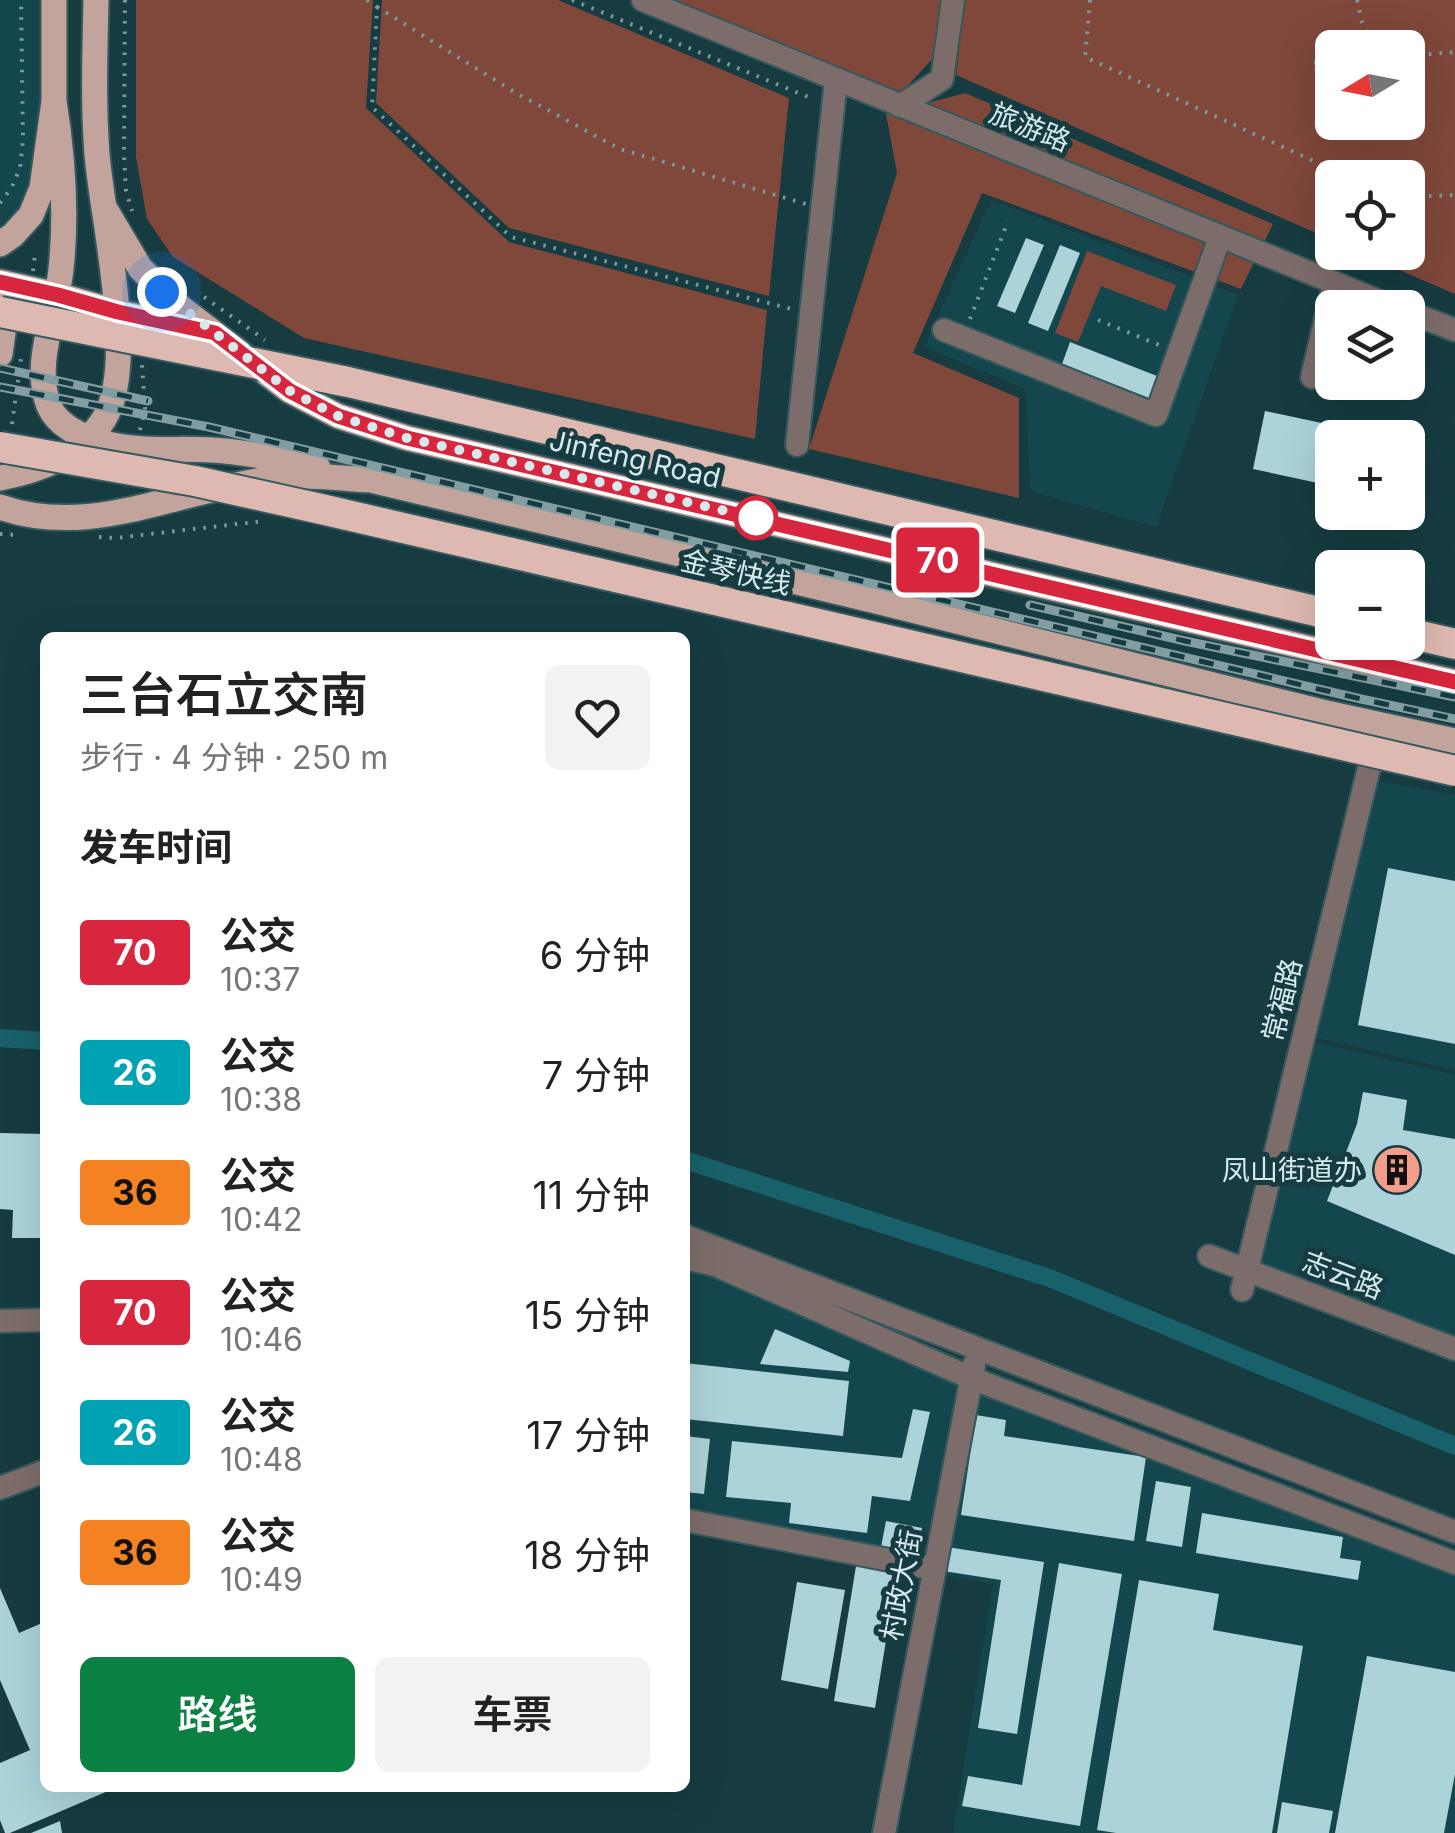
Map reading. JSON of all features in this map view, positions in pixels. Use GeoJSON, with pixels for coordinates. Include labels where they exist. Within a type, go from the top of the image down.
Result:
{"type":"FeatureCollection","features":[{"type":"Feature","properties":{"kind":"highway"},"geometry":{"type":"LineString","coordinates":[[0,312],[348,382],[1315,611]]}},
{"type":"Feature","properties":{"kind":"highway","name":"金琴快线"},"geometry":{"type":"LineString","coordinates":[[5,441],[321,509],[1455,771]]}},
{"type":"Feature","properties":{"kind":"highway"},"geometry":{"type":"LineString","coordinates":[[1425,637],[1455,644]]}},
{"type":"Feature","properties":{"kind":"main road"},"geometry":{"type":"LineString","coordinates":[[0,244],[31,215],[42,188],[54,101],[54,0]]}},
{"type":"Feature","properties":{"kind":"main road"},"geometry":{"type":"LineString","coordinates":[[0,478],[47,464],[76,449],[104,418],[116,384],[118,312],[97,158],[94,105],[96,0]]}},
{"type":"Feature","properties":{"kind":"main road"},"geometry":{"type":"LineString","coordinates":[[54,101],[64,186],[64,225],[58,295],[46,356],[46,392],[56,417],[89,438],[137,449],[262,455],[1455,741]]}},
{"type":"Feature","properties":{"kind":"main road"},"geometry":{"type":"LineString","coordinates":[[105,208],[140,268],[181,308],[215,333]]}},
{"type":"Feature","properties":{"kind":"main road","name":"Jinfeng Road"},"geometry":{"type":"LineString","coordinates":[[0,282],[215,333],[290,391],[338,416],[407,438],[1455,682]]}},
{"type":"Feature","properties":{"kind":"main road"},"geometry":{"type":"LineString","coordinates":[[0,296],[12,349]]}},
{"type":"Feature","properties":{"kind":"main road"},"geometry":{"type":"LineString","coordinates":[[0,506],[40,517],[81,518],[276,478],[371,480]]}},
{"type":"Feature","properties":{"kind":"street","name":"旅游路"},"geometry":{"type":"LineString","coordinates":[[643,0],[1350,290]]}},
{"type":"Feature","properties":{"kind":"street"},"geometry":{"type":"LineString","coordinates":[[900,106],[942,79],[953,0]]}},
{"type":"Feature","properties":{"kind":"street"},"geometry":{"type":"LineString","coordinates":[[797,444],[836,80]]}},
{"type":"Feature","properties":{"kind":"street"},"geometry":{"type":"LineString","coordinates":[[953,334],[1156,415],[1220,238]]}},
{"type":"Feature","properties":{"kind":"street"},"geometry":{"type":"LineString","coordinates":[[1312,377],[1334,284]]}},
{"type":"Feature","properties":{"kind":"street"},"geometry":{"type":"LineString","coordinates":[[1425,319],[1455,330]]}},
{"type":"Feature","properties":{"kind":"street","name":"常福路"},"geometry":{"type":"LineString","coordinates":[[1245,1280],[1379,725]]}},
{"type":"Feature","properties":{"kind":"street"},"geometry":{"type":"LineString","coordinates":[[690,1238],[1455,1532]]}},
{"type":"Feature","properties":{"kind":"street","name":"志云路"},"geometry":{"type":"LineString","coordinates":[[1209,1256],[1245,1280],[1455,1350]]}},
{"type":"Feature","properties":{"kind":"street"},"geometry":{"type":"LineString","coordinates":[[690,1259],[716,1265],[972,1378],[1455,1563]]}},
{"type":"Feature","properties":{"kind":"street"},"geometry":{"type":"LineString","coordinates":[[0,1321],[40,1320]]}},
{"type":"Feature","properties":{"kind":"street","name":"村政大街"},"geometry":{"type":"LineString","coordinates":[[884,1833],[977,1349]]}},
{"type":"Feature","properties":{"kind":"street"},"geometry":{"type":"LineString","coordinates":[[0,1488],[40,1473]]}},
{"type":"Feature","properties":{"kind":"street"},"geometry":{"type":"LineString","coordinates":[[690,1521],[935,1569]]}},
{"type":"Feature","properties":{"kind":"path"},"geometry":{"type":"LineString","coordinates":[[0,204],[20,168],[23,140],[21,0]]}},
{"type":"Feature","properties":{"kind":"path"},"geometry":{"type":"LineString","coordinates":[[367,0],[516,93],[620,149],[822,210]]}},
{"type":"Feature","properties":{"kind":"path"},"geometry":{"type":"LineString","coordinates":[[572,0],[833,108]]}},
{"type":"Feature","properties":{"kind":"path"},"geometry":{"type":"LineString","coordinates":[[1090,0],[1085,57],[1315,162]]}},
{"type":"Feature","properties":{"kind":"path"},"geometry":{"type":"LineString","coordinates":[[1357,0],[1366,30]]}},
{"type":"Feature","properties":{"kind":"path"},"geometry":{"type":"LineString","coordinates":[[377,7],[372,107],[511,237],[811,314]]}},
{"type":"Feature","properties":{"kind":"path"},"geometry":{"type":"LineString","coordinates":[[1425,55],[1455,52]]}},
{"type":"Feature","properties":{"kind":"path"},"geometry":{"type":"LineString","coordinates":[[1425,196],[1455,195]]}},
{"type":"Feature","properties":{"kind":"path"},"geometry":{"type":"LineString","coordinates":[[953,334],[1008,221]]}},
{"type":"Feature","properties":{"kind":"path"},"geometry":{"type":"LineString","coordinates":[[30,289],[35,255]]}},
{"type":"Feature","properties":{"kind":"path"},"geometry":{"type":"LineString","coordinates":[[1098,320],[1178,352]]}},
{"type":"Feature","properties":{"kind":"path"},"geometry":{"type":"LineString","coordinates":[[5,441],[12,349]]}},
{"type":"Feature","properties":{"kind":"path"},"geometry":{"type":"LineString","coordinates":[[137,449],[145,408],[141,353]]}},
{"type":"Feature","properties":{"kind":"shaded area"},"geometry":{"type":"Polygon","coordinates":[[[0,0],[53,0],[42,188],[0,244],[0,0]]]}},
{"type":"Feature","properties":{"kind":"shaded area"},"geometry":{"type":"Polygon","coordinates":[[[136,0],[373,0],[366,108],[509,242],[767,310],[755,439],[304,338],[173,257],[147,219],[136,157],[136,0]]]}},
{"type":"Feature","properties":{"kind":"shaded area"},"geometry":{"type":"Polygon","coordinates":[[[382,0],[558,0],[789,98],[769,296],[509,228],[376,103],[382,0]]]}},
{"type":"Feature","properties":{"kind":"shaded area"},"geometry":{"type":"Polygon","coordinates":[[[671,0],[942,0],[935,56],[899,95],[671,0]]]}},
{"type":"Feature","properties":{"kind":"shaded area"},"geometry":{"type":"Polygon","coordinates":[[[965,0],[1455,0],[1455,294],[1399,270],[1425,270],[1425,160],[1315,160],[1315,233],[956,75],[965,0]]]}},
{"type":"Feature","properties":{"kind":"shaded area"},"geometry":{"type":"Polygon","coordinates":[[[965,93],[1273,224],[1241,289],[982,193],[913,353],[1019,398],[1019,498],[809,449],[897,173],[886,114],[965,93]]]}},
{"type":"Feature","properties":{"kind":"shaded area"},"geometry":{"type":"Polygon","coordinates":[[[991,200],[1238,295],[1156,527],[1030,491],[1026,389],[924,347],[991,200]]]}},
{"type":"Feature","properties":{"kind":"shaded area"},"geometry":{"type":"Polygon","coordinates":[[[1087,251],[1176,285],[1166,311],[1101,286],[1078,342],[1055,333],[1087,251]]]}},
{"type":"Feature","properties":{"kind":"shaded area"},"geometry":{"type":"Polygon","coordinates":[[[1379,781],[1455,795],[1455,1070],[1314,1037],[1379,781]]]}},
{"type":"Feature","properties":{"kind":"shaded area"},"geometry":{"type":"Polygon","coordinates":[[[1315,1042],[1455,1075],[1455,1339],[1257,1265],[1315,1042]]]}},
{"type":"Feature","properties":{"kind":"shaded area"},"geometry":{"type":"Polygon","coordinates":[[[690,1261],[1455,1551],[1455,1833],[953,1833],[993,1584],[690,1527],[690,1261]]]}},
{"type":"Feature","properties":{"kind":"building"},"geometry":{"type":"Polygon","coordinates":[[[1026,238],[1044,245],[1015,313],[997,306],[1026,238]]]}},
{"type":"Feature","properties":{"kind":"building"},"geometry":{"type":"Polygon","coordinates":[[[1060,245],[1080,253],[1048,331],[1028,323],[1060,245]]]}},
{"type":"Feature","properties":{"kind":"building"},"geometry":{"type":"Polygon","coordinates":[[[1070,342],[1157,376],[1149,398],[1062,364],[1070,342]]]}},
{"type":"Feature","properties":{"kind":"building"},"geometry":{"type":"Polygon","coordinates":[[[1265,411],[1315,422],[1315,482],[1253,469],[1265,411]]]}},
{"type":"Feature","properties":{"kind":"building"},"geometry":{"type":"Polygon","coordinates":[[[1388,868],[1455,881],[1455,1044],[1358,1025],[1388,868]]]}},
{"type":"Feature","properties":{"kind":"building","name":"凤山街道办"},"geometry":{"type":"Polygon","coordinates":[[[1363,1092],[1407,1100],[1403,1130],[1455,1139],[1455,1255],[1327,1201],[1357,1124],[1363,1092]]]}},
{"type":"Feature","properties":{"kind":"building"},"geometry":{"type":"Polygon","coordinates":[[[0,1133],[40,1134],[40,1238],[12,1238],[13,1210],[0,1209],[0,1133]]]}},
{"type":"Feature","properties":{"kind":"building"},"geometry":{"type":"Polygon","coordinates":[[[775,1329],[850,1361],[848,1372],[760,1364],[775,1329]]]}},
{"type":"Feature","properties":{"kind":"building"},"geometry":{"type":"Polygon","coordinates":[[[690,1364],[849,1381],[843,1436],[690,1420],[690,1364]]]}},
{"type":"Feature","properties":{"kind":"building"},"geometry":{"type":"Polygon","coordinates":[[[913,1409],[930,1412],[910,1501],[872,1496],[867,1533],[789,1523],[791,1503],[726,1497],[732,1441],[902,1458],[913,1409]]]}},
{"type":"Feature","properties":{"kind":"building"},"geometry":{"type":"Polygon","coordinates":[[[976,1415],[1006,1420],[1004,1436],[1146,1457],[1134,1541],[961,1515],[976,1415]]]}},
{"type":"Feature","properties":{"kind":"building"},"geometry":{"type":"Polygon","coordinates":[[[690,1437],[710,1439],[704,1494],[690,1493],[690,1437]]]}},
{"type":"Feature","properties":{"kind":"building"},"geometry":{"type":"Polygon","coordinates":[[[1156,1481],[1191,1487],[1182,1547],[1146,1541],[1156,1481]]]}},
{"type":"Feature","properties":{"kind":"building"},"geometry":{"type":"Polygon","coordinates":[[[1202,1513],[1343,1537],[1340,1558],[1361,1561],[1358,1580],[1196,1553],[1202,1513]]]}},
{"type":"Feature","properties":{"kind":"building"},"geometry":{"type":"Polygon","coordinates":[[[886,1521],[922,1528],[917,1554],[881,1547],[886,1521]]]}},
{"type":"Feature","properties":{"kind":"building"},"geometry":{"type":"Polygon","coordinates":[[[947,1547],[1044,1562],[1017,1734],[978,1728],[1001,1580],[943,1571],[947,1547]]]}},
{"type":"Feature","properties":{"kind":"building"},"geometry":{"type":"Polygon","coordinates":[[[1059,1563],[1122,1574],[1080,1826],[962,1806],[968,1776],[1022,1785],[1059,1563]]]}},
{"type":"Feature","properties":{"kind":"building"},"geometry":{"type":"Polygon","coordinates":[[[856,1566],[897,1573],[875,1708],[834,1701],[856,1566]]]}},
{"type":"Feature","properties":{"kind":"building"},"geometry":{"type":"Polygon","coordinates":[[[1139,1580],[1219,1594],[1213,1630],[1303,1646],[1272,1833],[1097,1830],[1139,1580]]]}},
{"type":"Feature","properties":{"kind":"building"},"geometry":{"type":"Polygon","coordinates":[[[797,1582],[845,1590],[828,1689],[781,1680],[797,1582]]]}},
{"type":"Feature","properties":{"kind":"building"},"geometry":{"type":"Polygon","coordinates":[[[0,1588],[19,1633],[40,1624],[40,1792],[106,1792],[5,1833],[0,1820],[0,1763],[30,1750],[0,1680],[0,1588]]]}},
{"type":"Feature","properties":{"kind":"building"},"geometry":{"type":"Polygon","coordinates":[[[1367,1656],[1455,1672],[1455,1774],[1444,1833],[1335,1833],[1367,1656]]]}},
{"type":"Feature","properties":{"kind":"building"},"geometry":{"type":"Polygon","coordinates":[[[1282,1802],[1333,1811],[1329,1833],[1277,1833],[1282,1802]]]}},
{"type":"Feature","properties":{"kind":"building"},"geometry":{"type":"Polygon","coordinates":[[[60,1821],[62,1833],[31,1833],[60,1821]]]}},
{"type":"Feature","properties":{"kind":"waterway"},"geometry":{"type":"LineString","coordinates":[[0,1038],[40,1041]]}},
{"type":"Feature","properties":{"kind":"waterway"},"geometry":{"type":"LineString","coordinates":[[690,1162],[1052,1279],[1455,1446]]}},
{"type":"Feature","properties":{"kind":"railway"},"geometry":{"type":"LineString","coordinates":[[0,368],[148,401]]}},
{"type":"Feature","properties":{"kind":"railway"},"geometry":{"type":"LineString","coordinates":[[0,387],[209,427],[1455,719]]}},
{"type":"Feature","properties":{"kind":"railway"},"geometry":{"type":"LineString","coordinates":[[1030,605],[1455,697]]}},
{"type":"Feature","properties":{"kind":"bus line","name":"70"},"geometry":{"type":"LineString","coordinates":[[0,282],[215,333],[290,391],[338,416],[407,438],[1455,682]]}},
{"type":"Feature","properties":{"kind":"place","name":"凤山街道办"},"geometry":{"type":"Point","coordinates":[1397,1170]}},
{"type":"Feature","properties":{"kind":"route"},"geometry":{"type":"LineString","coordinates":[[162,292],[290,391],[338,416],[407,438],[756,518]]}}]}
